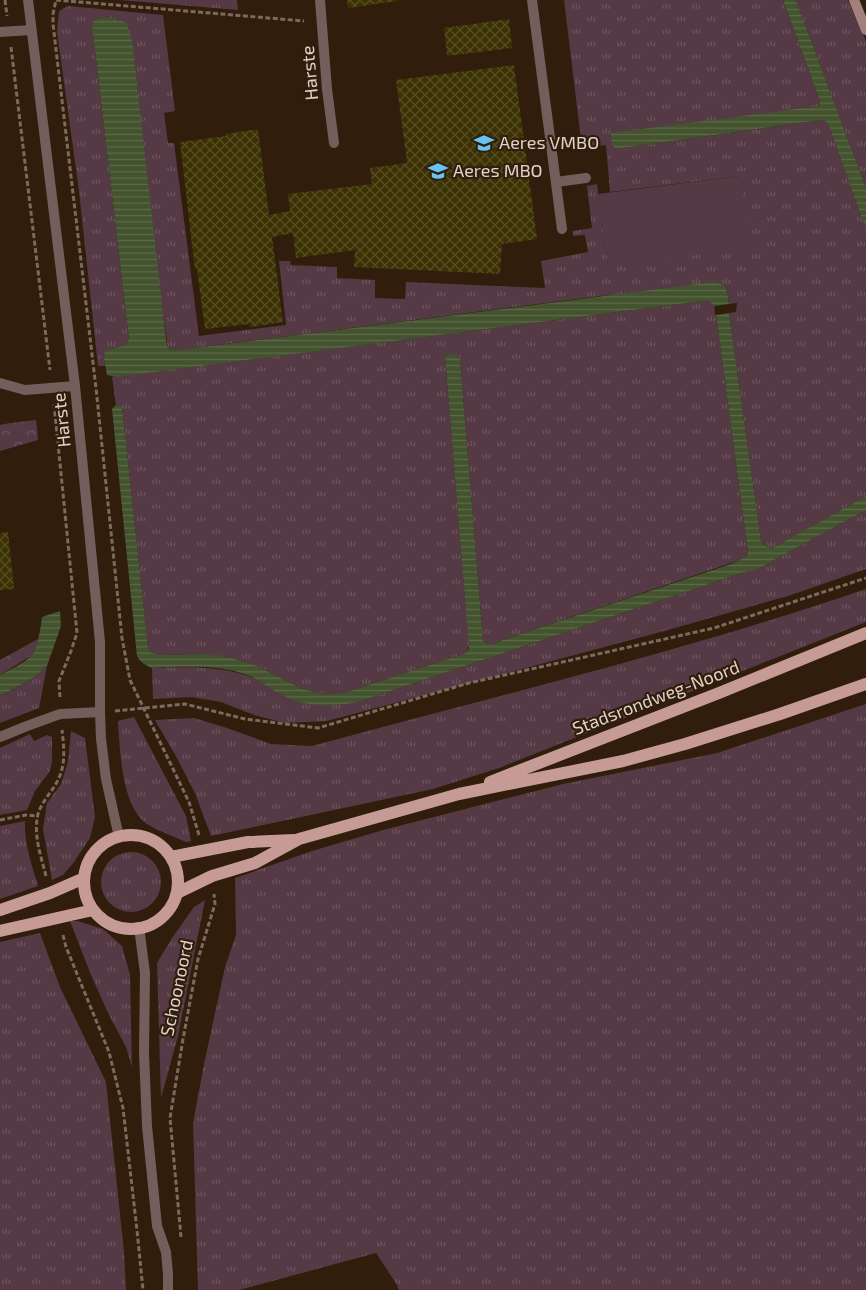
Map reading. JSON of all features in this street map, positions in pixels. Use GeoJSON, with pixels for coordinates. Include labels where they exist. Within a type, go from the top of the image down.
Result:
{"type":"FeatureCollection","features":[{"type":"Feature","properties":{"kind":"main road"},"geometry":{"type":"LineString","coordinates":[[854,0],[866,30]]}},
{"type":"Feature","properties":{"kind":"main road","name":"Stadsrondweg-Noord"},"geometry":{"type":"LineString","coordinates":[[459,794],[719,693],[866,633]]}},
{"type":"Feature","properties":{"kind":"main road","name":"Stadsrondweg-Noord"},"geometry":{"type":"LineString","coordinates":[[177,893],[212,876],[255,863],[300,839],[459,794],[623,761],[772,717],[866,684]]}},
{"type":"Feature","properties":{"kind":"main road"},"geometry":{"type":"LineString","coordinates":[[134,835],[155,840],[171,857],[179,878],[177,893],[164,915],[154,922],[139,928],[127,928],[103,920],[93,910],[85,894],[82,879],[91,855],[99,847],[119,837],[134,835]]}},
{"type":"Feature","properties":{"kind":"main road","name":"Stadsrondweg-Noord"},"geometry":{"type":"LineString","coordinates":[[171,857],[248,842],[300,839]]}},
{"type":"Feature","properties":{"kind":"main road"},"geometry":{"type":"LineString","coordinates":[[0,910],[50,893],[82,879]]}},
{"type":"Feature","properties":{"kind":"main road"},"geometry":{"type":"LineString","coordinates":[[0,931],[93,910]]}},
{"type":"Feature","properties":{"kind":"street","name":"Harste"},"geometry":{"type":"LineString","coordinates":[[28,0],[75,386],[100,642],[101,739],[106,779],[119,837]]}},
{"type":"Feature","properties":{"kind":"street","name":"Harste"},"geometry":{"type":"LineString","coordinates":[[320,0],[327,89],[334,143]]}},
{"type":"Feature","properties":{"kind":"street"},"geometry":{"type":"LineString","coordinates":[[532,0],[562,228]]}},
{"type":"Feature","properties":{"kind":"street"},"geometry":{"type":"LineString","coordinates":[[5,32],[31,30]]}},
{"type":"Feature","properties":{"kind":"street"},"geometry":{"type":"LineString","coordinates":[[556,182],[586,178]]}},
{"type":"Feature","properties":{"kind":"street"},"geometry":{"type":"LineString","coordinates":[[0,383],[25,390],[75,386]]}},
{"type":"Feature","properties":{"kind":"street"},"geometry":{"type":"LineString","coordinates":[[0,737],[60,714],[100,712]]}},
{"type":"Feature","properties":{"kind":"street","name":"Schoonoord"},"geometry":{"type":"LineString","coordinates":[[139,928],[145,973],[144,1053],[147,1126],[157,1226],[166,1252],[168,1290]]}},
{"type":"Feature","properties":{"kind":"path","name":"Harste"},"geometry":{"type":"LineString","coordinates":[[5,0],[5,32],[52,388],[76,633],[59,681],[60,714]]}},
{"type":"Feature","properties":{"kind":"path"},"geometry":{"type":"LineString","coordinates":[[0,1],[9,0]]}},
{"type":"Feature","properties":{"kind":"path"},"geometry":{"type":"LineString","coordinates":[[205,850],[188,802],[130,680],[122,638],[96,388],[52,24],[53,14],[56,0],[308,21],[322,20]]}},
{"type":"Feature","properties":{"kind":"path"},"geometry":{"type":"LineString","coordinates":[[100,712],[184,704],[245,719],[318,728],[469,683],[714,628],[866,578]]}},
{"type":"Feature","properties":{"kind":"path"},"geometry":{"type":"LineString","coordinates":[[50,893],[37,838],[38,816],[42,804],[58,780],[62,767],[64,755],[60,714]]}},
{"type":"Feature","properties":{"kind":"path"},"geometry":{"type":"LineString","coordinates":[[0,820],[26,815],[38,816]]}},
{"type":"Feature","properties":{"kind":"path","name":"Schoonoord"},"geometry":{"type":"LineString","coordinates":[[181,1240],[170,1118],[198,959],[215,904],[212,876]]}},
{"type":"Feature","properties":{"kind":"path"},"geometry":{"type":"LineString","coordinates":[[58,917],[66,947],[109,1052],[123,1108],[143,1290]]}},
{"type":"Feature","properties":{"kind":"green space"},"geometry":{"type":"Polygon","coordinates":[[[120,0],[237,0],[238,10],[120,0]]]}},
{"type":"Feature","properties":{"kind":"green space"},"geometry":{"type":"Polygon","coordinates":[[[564,0],[783,0],[820,101],[819,106],[616,149],[820,120],[825,121],[829,126],[866,230],[866,496],[772,548],[768,548],[761,541],[729,313],[736,312],[737,303],[729,304],[727,289],[600,296],[179,350],[168,349],[121,20],[104,17],[94,20],[92,25],[129,339],[125,345],[106,351],[105,366],[98,366],[79,191],[57,32],[59,11],[68,6],[163,15],[175,111],[164,113],[168,143],[174,143],[199,336],[286,325],[279,261],[290,261],[291,265],[337,267],[337,278],[375,280],[375,298],[405,299],[406,282],[545,288],[541,261],[588,252],[585,235],[573,236],[573,231],[592,228],[587,186],[597,184],[608,266],[740,176],[610,192],[606,145],[582,148],[564,0]]]}},
{"type":"Feature","properties":{"kind":"green space"},"geometry":{"type":"Polygon","coordinates":[[[796,0],[848,0],[866,41],[866,188],[796,0]]]}},
{"type":"Feature","properties":{"kind":"green space"},"geometry":{"type":"Polygon","coordinates":[[[740,176],[749,248],[608,266],[598,194],[740,176]]]}},
{"type":"Feature","properties":{"kind":"green space"},"geometry":{"type":"Polygon","coordinates":[[[703,301],[714,304],[716,315],[748,552],[743,559],[491,644],[485,643],[483,640],[460,359],[456,355],[445,358],[469,644],[467,652],[347,692],[331,694],[318,693],[301,688],[255,665],[229,657],[205,654],[159,655],[151,652],[148,647],[122,406],[116,405],[112,377],[703,301]]]}},
{"type":"Feature","properties":{"kind":"green space"},"geometry":{"type":"Polygon","coordinates":[[[36,420],[38,440],[0,451],[0,425],[36,420]]]}},
{"type":"Feature","properties":{"kind":"green space"},"geometry":{"type":"Polygon","coordinates":[[[866,510],[866,569],[788,596],[668,630],[327,721],[285,723],[254,715],[221,702],[191,697],[153,699],[152,668],[194,667],[234,672],[261,681],[358,702],[748,571],[754,571],[866,510]]]}},
{"type":"Feature","properties":{"kind":"green space"},"geometry":{"type":"Polygon","coordinates":[[[866,589],[866,622],[499,768],[433,789],[211,836],[195,793],[155,720],[194,718],[271,744],[312,746],[660,653],[866,589]]]}},
{"type":"Feature","properties":{"kind":"green space"},"geometry":{"type":"Polygon","coordinates":[[[38,639],[31,656],[0,675],[0,660],[38,639]]]}},
{"type":"Feature","properties":{"kind":"green space"},"geometry":{"type":"Polygon","coordinates":[[[47,666],[39,708],[0,723],[0,696],[35,677],[47,666]]]}},
{"type":"Feature","properties":{"kind":"green space"},"geometry":{"type":"Polygon","coordinates":[[[866,704],[866,1290],[399,1290],[376,1253],[239,1290],[198,1290],[193,1123],[225,967],[236,935],[235,878],[312,851],[383,830],[563,784],[717,753],[866,704]]]}},
{"type":"Feature","properties":{"kind":"green space"},"geometry":{"type":"Polygon","coordinates":[[[134,717],[186,816],[191,841],[186,842],[147,824],[138,816],[132,804],[127,791],[121,761],[118,721],[134,717]]]}},
{"type":"Feature","properties":{"kind":"green space"},"geometry":{"type":"Polygon","coordinates":[[[71,731],[85,738],[95,817],[90,838],[74,862],[63,875],[52,880],[43,829],[47,803],[61,784],[68,762],[71,731]]]}},
{"type":"Feature","properties":{"kind":"green space"},"geometry":{"type":"Polygon","coordinates":[[[30,734],[34,741],[47,735],[52,737],[50,771],[35,791],[27,810],[0,815],[0,748],[30,734]]]}},
{"type":"Feature","properties":{"kind":"green space"},"geometry":{"type":"Polygon","coordinates":[[[25,821],[27,846],[38,886],[0,899],[0,826],[25,821]]]}},
{"type":"Feature","properties":{"kind":"green space"},"geometry":{"type":"Polygon","coordinates":[[[131,852],[147,857],[152,861],[156,866],[161,882],[156,898],[152,903],[147,907],[131,912],[115,907],[110,903],[106,898],[101,882],[106,866],[110,861],[115,857],[131,852]]]}},
{"type":"Feature","properties":{"kind":"green space"},"geometry":{"type":"Polygon","coordinates":[[[205,900],[178,1036],[161,1098],[157,963],[194,907],[205,900]]]}},
{"type":"Feature","properties":{"kind":"green space"},"geometry":{"type":"Polygon","coordinates":[[[70,921],[77,921],[103,929],[122,946],[130,975],[132,1067],[126,1047],[91,975],[70,921]]]}},
{"type":"Feature","properties":{"kind":"green space"},"geometry":{"type":"Polygon","coordinates":[[[40,933],[60,987],[106,1082],[124,1252],[126,1290],[0,1290],[0,942],[40,933]]]}},
{"type":"Feature","properties":{"kind":"shaded area"},"geometry":{"type":"Polygon","coordinates":[[[783,0],[796,0],[866,188],[866,230],[829,126],[825,121],[820,120],[616,149],[612,145],[611,133],[819,106],[820,101],[783,0]]]}},
{"type":"Feature","properties":{"kind":"shaded area"},"geometry":{"type":"Polygon","coordinates":[[[104,17],[121,20],[127,24],[132,41],[168,349],[179,350],[714,282],[725,287],[729,304],[714,306],[708,301],[703,301],[116,377],[107,375],[104,359],[105,351],[125,345],[129,339],[92,25],[94,20],[104,17]]]}},
{"type":"Feature","properties":{"kind":"shaded area"},"geometry":{"type":"Polygon","coordinates":[[[729,313],[761,541],[766,546],[772,548],[866,496],[866,510],[754,571],[748,571],[358,702],[337,705],[309,704],[290,699],[247,675],[224,669],[200,667],[152,668],[143,664],[137,656],[112,409],[116,405],[122,406],[148,647],[151,652],[159,655],[205,654],[229,657],[255,665],[301,688],[318,693],[347,692],[463,654],[469,648],[445,357],[448,355],[456,355],[460,359],[483,640],[485,643],[491,644],[731,564],[746,557],[748,552],[716,315],[729,313]]]}},
{"type":"Feature","properties":{"kind":"shaded area"},"geometry":{"type":"Polygon","coordinates":[[[60,611],[61,626],[47,666],[35,677],[0,696],[0,675],[21,664],[31,656],[37,643],[42,617],[60,611]]]}},
{"type":"Feature","properties":{"kind":"building"},"geometry":{"type":"Polygon","coordinates":[[[347,0],[397,0],[397,1],[348,8],[347,0]]]}},
{"type":"Feature","properties":{"kind":"building"},"geometry":{"type":"Polygon","coordinates":[[[509,19],[512,48],[447,56],[444,28],[509,19]]]}},
{"type":"Feature","properties":{"kind":"building"},"geometry":{"type":"Polygon","coordinates":[[[514,65],[537,239],[502,244],[500,274],[354,267],[355,250],[296,258],[293,233],[272,237],[283,322],[250,327],[250,324],[205,329],[197,269],[195,270],[180,142],[226,136],[226,134],[258,129],[269,215],[290,211],[288,194],[372,184],[370,168],[407,163],[396,80],[514,65]]]}},
{"type":"Feature","properties":{"kind":"building"},"geometry":{"type":"Polygon","coordinates":[[[8,532],[14,589],[0,590],[0,533],[8,532]]]}},
{"type":"Feature","properties":{"kind":"place","name":"Aeres VMBO"},"geometry":{"type":"Point","coordinates":[484,143]}},
{"type":"Feature","properties":{"kind":"place","name":"Aeres MBO"},"geometry":{"type":"Point","coordinates":[438,171]}}]}
